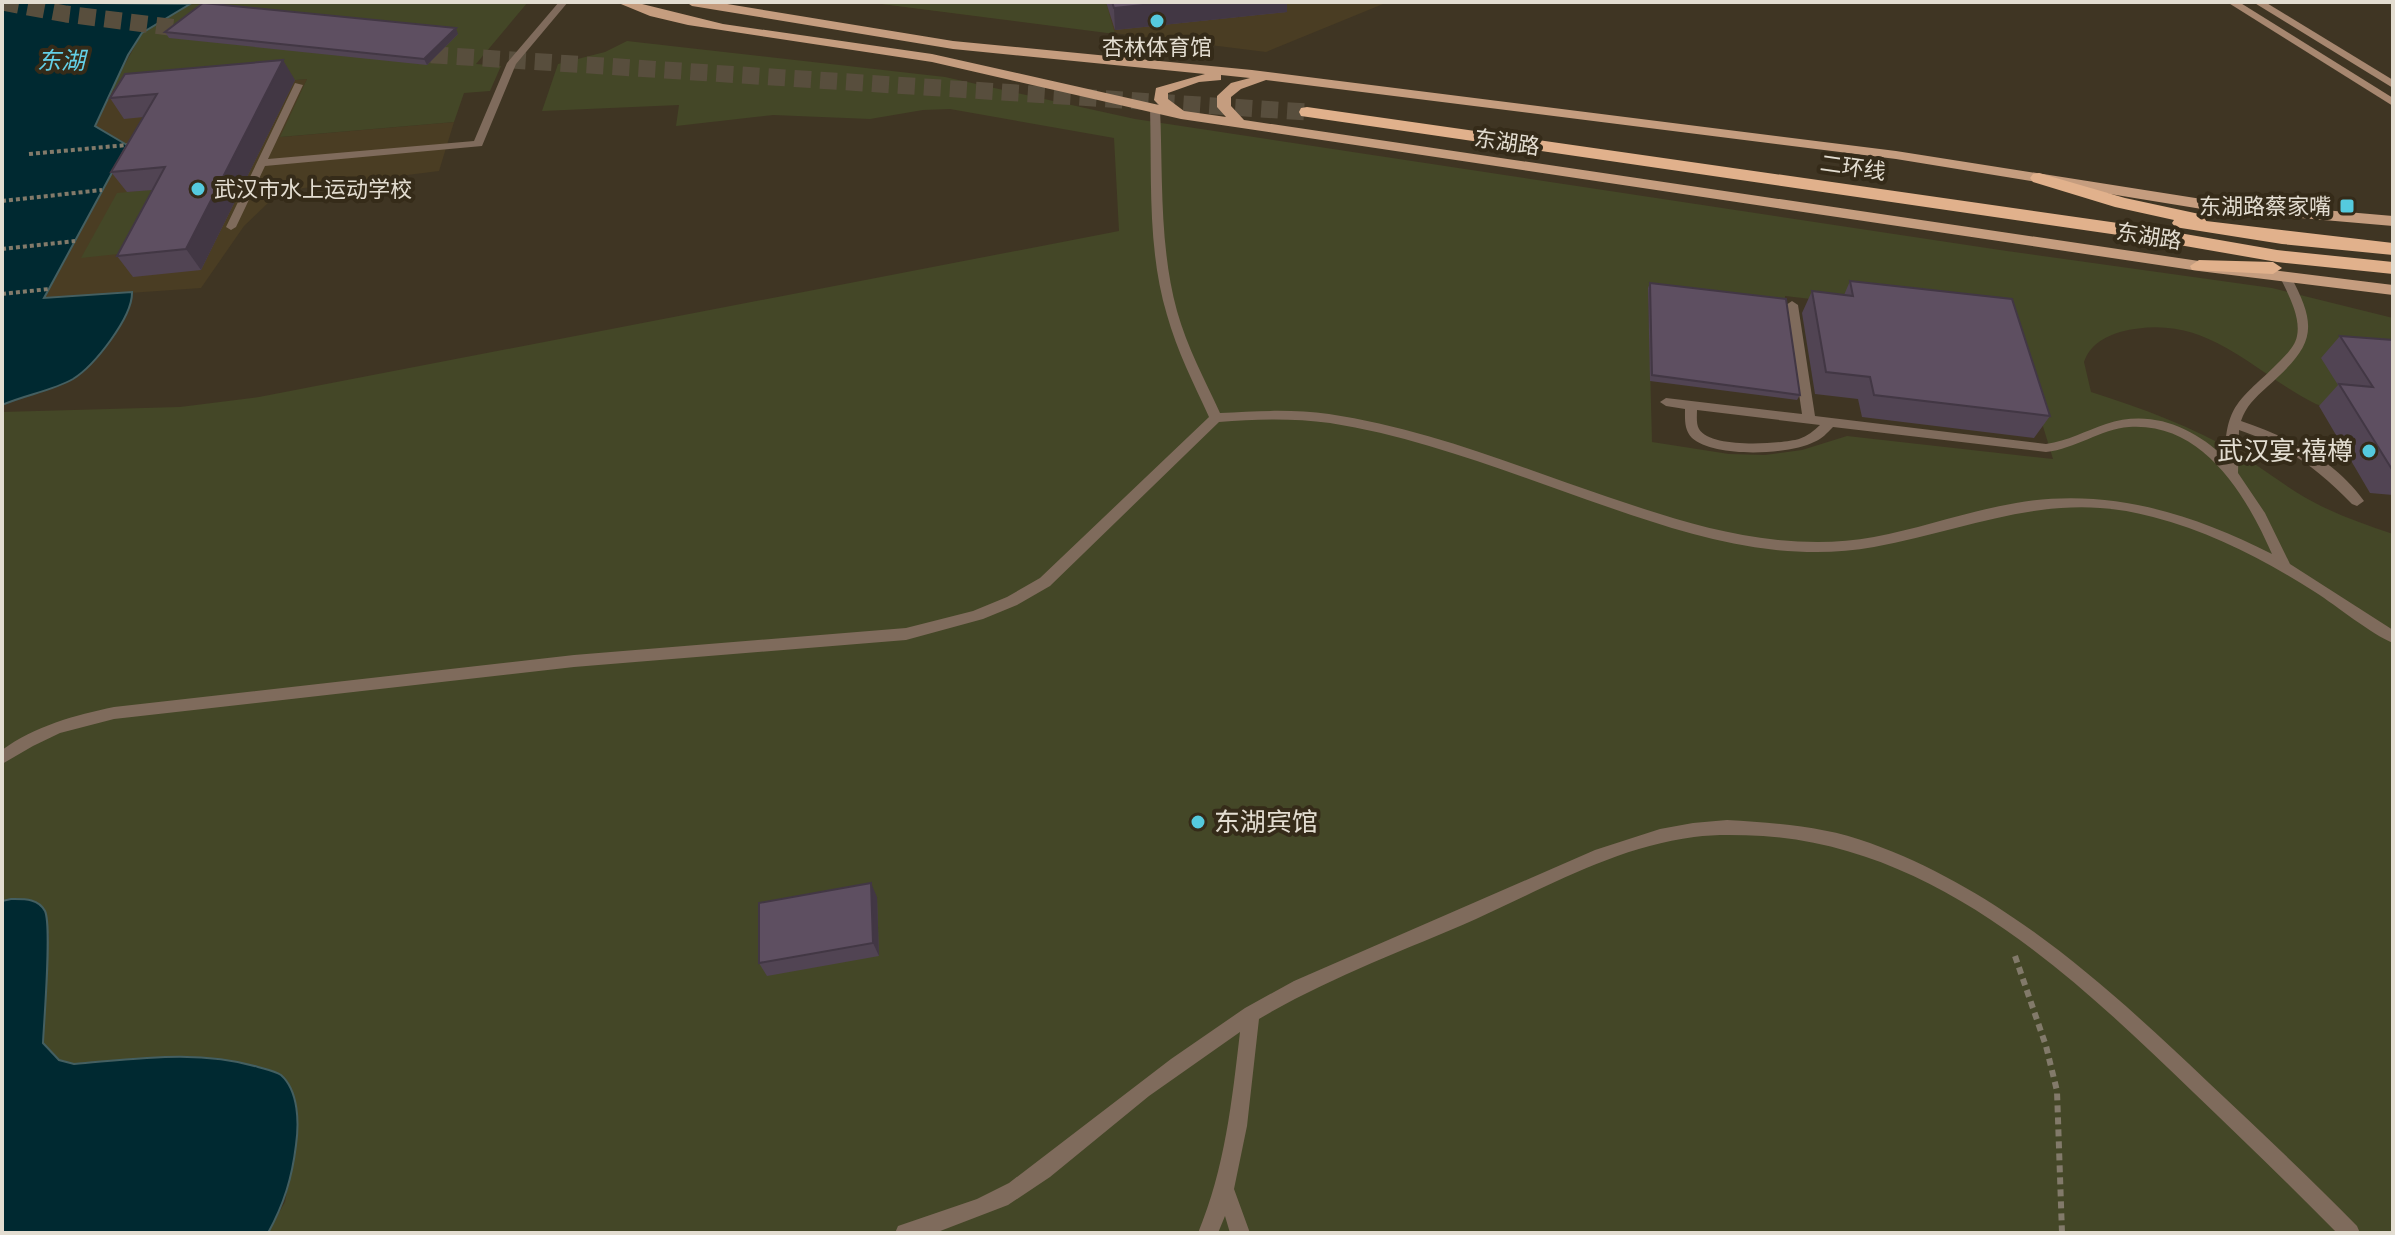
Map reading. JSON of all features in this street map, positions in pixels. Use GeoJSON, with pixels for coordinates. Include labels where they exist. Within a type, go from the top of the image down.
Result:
{"type":"FeatureCollection","features":[{"type":"Feature","properties":{"kind":"highway","name":"二环线"},"geometry":{"type":"LineString","coordinates":[[1308,97],[2282,238],[2393,249]]}},
{"type":"Feature","properties":{"kind":"highway","name":"二环线"},"geometry":{"type":"LineString","coordinates":[[1308,97],[2277,256],[2393,270]]}},
{"type":"Feature","properties":{"kind":"highway"},"geometry":{"type":"LineString","coordinates":[[2039,178],[2121,203],[2282,238]]}},
{"type":"Feature","properties":{"kind":"highway"},"geometry":{"type":"LineString","coordinates":[[2199,266],[2393,270]]}},
{"type":"Feature","properties":{"kind":"main road","name":"东湖路"},"geometry":{"type":"LineString","coordinates":[[622,2],[694,22],[897,51],[1071,86],[1181,115],[2199,266],[2393,290]]}},
{"type":"Feature","properties":{"kind":"main road","name":"东湖路"},"geometry":{"type":"LineString","coordinates":[[692,2],[953,45],[1060,54],[1106,70],[1252,74],[1308,97],[1896,155],[2208,205],[2393,221]]}},
{"type":"Feature","properties":{"kind":"main road"},"geometry":{"type":"LineString","coordinates":[[2232,2],[2393,103]]}},
{"type":"Feature","properties":{"kind":"main road"},"geometry":{"type":"LineString","coordinates":[[2258,2],[2393,85]]}},
{"type":"Feature","properties":{"kind":"main road"},"geometry":{"type":"LineString","coordinates":[[1071,86],[1095,84],[1106,70],[1152,81],[1161,91],[1161,100],[1181,115]]}},
{"type":"Feature","properties":{"kind":"main road"},"geometry":{"type":"LineString","coordinates":[[1131,102],[1150,99],[1161,91],[1197,78],[1252,74]]}},
{"type":"Feature","properties":{"kind":"main road"},"geometry":{"type":"LineString","coordinates":[[1240,124],[1224,107],[1224,96],[1236,86],[1255,79],[1308,97]]}},
{"type":"Feature","properties":{"kind":"lane"},"geometry":{"type":"LineString","coordinates":[[261,163],[478,144],[512,63],[564,2]]}},
{"type":"Feature","properties":{"kind":"lane"},"geometry":{"type":"LineString","coordinates":[[231,227],[298,85]]}},
{"type":"Feature","properties":{"kind":"lane"},"geometry":{"type":"LineString","coordinates":[[1155,108],[1161,246],[1168,298],[1186,351],[1216,418]]}},
{"type":"Feature","properties":{"kind":"lane"},"geometry":{"type":"LineString","coordinates":[[2232,473],[2235,424],[2241,406],[2302,346],[2302,313],[2286,277]]}},
{"type":"Feature","properties":{"kind":"lane"},"geometry":{"type":"LineString","coordinates":[[1792,305],[1809,419]]}},
{"type":"Feature","properties":{"kind":"lane"},"geometry":{"type":"LineString","coordinates":[[1666,402],[2046,448],[2066,445],[2125,424],[2145,423],[2165,427],[2191,439],[2232,473],[2265,522],[2284,566]]}},
{"type":"Feature","properties":{"kind":"lane"},"geometry":{"type":"LineString","coordinates":[[1691,405],[1692,428],[1697,435],[1716,443],[1739,446],[1797,444],[1814,438],[1830,422]]}},
{"type":"Feature","properties":{"kind":"lane"},"geometry":{"type":"LineString","coordinates":[[2,758],[39,735],[72,721],[114,713],[574,661],[906,634],[951,625],[1016,601],[1045,582],[1216,418],[1281,413],[1387,427],[1676,525],[1745,541],[1850,545],[2032,504],[2088,502],[2120,505],[2182,522],[2284,566],[2393,637]]}},
{"type":"Feature","properties":{"kind":"lane"},"geometry":{"type":"LineString","coordinates":[[2235,424],[2294,445],[2323,466],[2357,501]]}},
{"type":"Feature","properties":{"kind":"lane"},"geometry":{"type":"LineString","coordinates":[[905,1233],[1001,1198],[1130,1100],[1251,1014],[1321,978],[1590,860],[1648,840],[1726,827],[1800,833],[1837,841],[1920,871],[1999,914],[2085,981],[2155,1044],[2350,1233]]}},
{"type":"Feature","properties":{"kind":"lane"},"geometry":{"type":"LineString","coordinates":[[1208,1233],[1225,1190],[1234,1155],[1251,1014]]}},
{"type":"Feature","properties":{"kind":"lane"},"geometry":{"type":"LineString","coordinates":[[1225,1190],[1240,1233]]}},
{"type":"Feature","properties":{"kind":"path"},"geometry":{"type":"LineString","coordinates":[[29,154],[127,145]]}},
{"type":"Feature","properties":{"kind":"path"},"geometry":{"type":"LineString","coordinates":[[2,201],[102,190]]}},
{"type":"Feature","properties":{"kind":"path"},"geometry":{"type":"LineString","coordinates":[[2,249],[75,241]]}},
{"type":"Feature","properties":{"kind":"path"},"geometry":{"type":"LineString","coordinates":[[2,294],[49,289]]}},
{"type":"Feature","properties":{"kind":"path"},"geometry":{"type":"LineString","coordinates":[[2014,953],[2046,1046],[2057,1091],[2062,1233]]}},
{"type":"Feature","properties":{"kind":"shaded area"},"geometry":{"type":"Polygon","coordinates":[[[866,2],[1388,2],[1266,52],[866,2]]]}},
{"type":"Feature","properties":{"kind":"shaded area","name":"武汉市水上运动学校"},"geometry":{"type":"Polygon","coordinates":[[[307,79],[281,137],[454,122],[439,171],[288,190],[268,203],[244,226],[201,288],[43,299],[127,145],[95,126],[111,90],[153,86],[150,93],[307,79]]]}},
{"type":"Feature","properties":{"kind":"green space"},"geometry":{"type":"Polygon","coordinates":[[[181,2],[528,2],[476,64],[501,66],[490,91],[464,93],[454,122],[280,137],[307,79],[148,93],[152,86],[111,90],[142,33],[189,4],[181,2]]]}},
{"type":"Feature","properties":{"kind":"green space"},"geometry":{"type":"Polygon","coordinates":[[[866,2],[1106,2],[1115,34],[866,2]]]}},
{"type":"Feature","properties":{"kind":"green space","name":"东湖宾馆"},"geometry":{"type":"Polygon","coordinates":[[[627,41],[945,77],[1135,119],[2000,250],[2272,288],[2393,318],[2393,363],[2352,409],[2316,404],[2225,347],[2177,329],[2150,327],[2114,334],[2094,346],[2084,362],[2091,392],[2204,435],[2319,505],[2393,534],[2393,1233],[268,1233],[285,1202],[298,1131],[201,1057],[73,1064],[59,1061],[43,1043],[49,934],[11,899],[2,901],[2,412],[180,407],[259,397],[1119,231],[1114,138],[950,109],[870,119],[773,115],[676,126],[679,105],[542,111],[558,64],[605,52],[627,41]],[[1648,289],[1652,442],[1729,454],[1765,455],[1802,450],[1847,436],[2053,459],[2011,322],[1785,296],[1785,305],[1648,289]]]}},
{"type":"Feature","properties":{"kind":"green space"},"geometry":{"type":"Polygon","coordinates":[[[179,187],[146,251],[81,258],[117,193],[179,187]]]}},
{"type":"Feature","properties":{"kind":"water","name":"东湖"},"geometry":{"type":"Polygon","coordinates":[[[2,2],[190,4],[142,33],[128,55],[95,126],[127,145],[44,298],[132,292],[126,314],[101,352],[82,373],[56,387],[2,405],[2,2]]]}},
{"type":"Feature","properties":{"kind":"water"},"geometry":{"type":"Polygon","coordinates":[[[2,901],[35,901],[45,911],[48,953],[43,1043],[59,1060],[74,1064],[143,1058],[213,1058],[270,1070],[287,1082],[296,1108],[296,1145],[279,1212],[268,1233],[2,1233],[2,901]]]}},
{"type":"Feature","properties":{"kind":"building"},"geometry":{"type":"Polygon","coordinates":[[[1112,2],[1172,2],[1114,8],[1112,2]]]}},
{"type":"Feature","properties":{"kind":"building"},"geometry":{"type":"Polygon","coordinates":[[[203,3],[456,28],[424,59],[165,32],[203,3]]]}},
{"type":"Feature","properties":{"kind":"building"},"geometry":{"type":"Polygon","coordinates":[[[283,60],[186,249],[117,256],[165,167],[111,172],[157,94],[110,98],[125,74],[283,60]]]}},
{"type":"Feature","properties":{"kind":"building"},"geometry":{"type":"Polygon","coordinates":[[[1850,281],[2012,299],[2050,416],[1874,395],[1870,377],[1826,372],[1812,291],[1853,296],[1850,281]]]}},
{"type":"Feature","properties":{"kind":"building"},"geometry":{"type":"Polygon","coordinates":[[[1650,283],[1786,299],[1800,395],[1652,375],[1650,283]]]}},
{"type":"Feature","properties":{"kind":"building"},"geometry":{"type":"Polygon","coordinates":[[[2340,336],[2393,340],[2393,471],[2339,384],[2373,387],[2340,336]]]}},
{"type":"Feature","properties":{"kind":"building"},"geometry":{"type":"Polygon","coordinates":[[[871,883],[873,943],[759,963],[759,903],[871,883]]]}},
{"type":"Feature","properties":{"kind":"tunnel"},"geometry":{"type":"LineString","coordinates":[[2,2],[66,14],[201,31]]}},
{"type":"Feature","properties":{"kind":"tunnel"},"geometry":{"type":"LineString","coordinates":[[405,53],[1307,112]]}},
{"type":"Feature","properties":{"kind":"place","name":"杏林体育馆"},"geometry":{"type":"Point","coordinates":[1157,21]}},
{"type":"Feature","properties":{"kind":"place","name":"武汉市水上运动学校"},"geometry":{"type":"Point","coordinates":[198,189]}},
{"type":"Feature","properties":{"kind":"place","name":"东湖路蔡家嘴"},"geometry":{"type":"Point","coordinates":[2347,206]}},
{"type":"Feature","properties":{"kind":"place","name":"武汉宴·禧樽"},"geometry":{"type":"Point","coordinates":[2369,451]}},
{"type":"Feature","properties":{"kind":"place","name":"东湖宾馆"},"geometry":{"type":"Point","coordinates":[1198,822]}}]}
